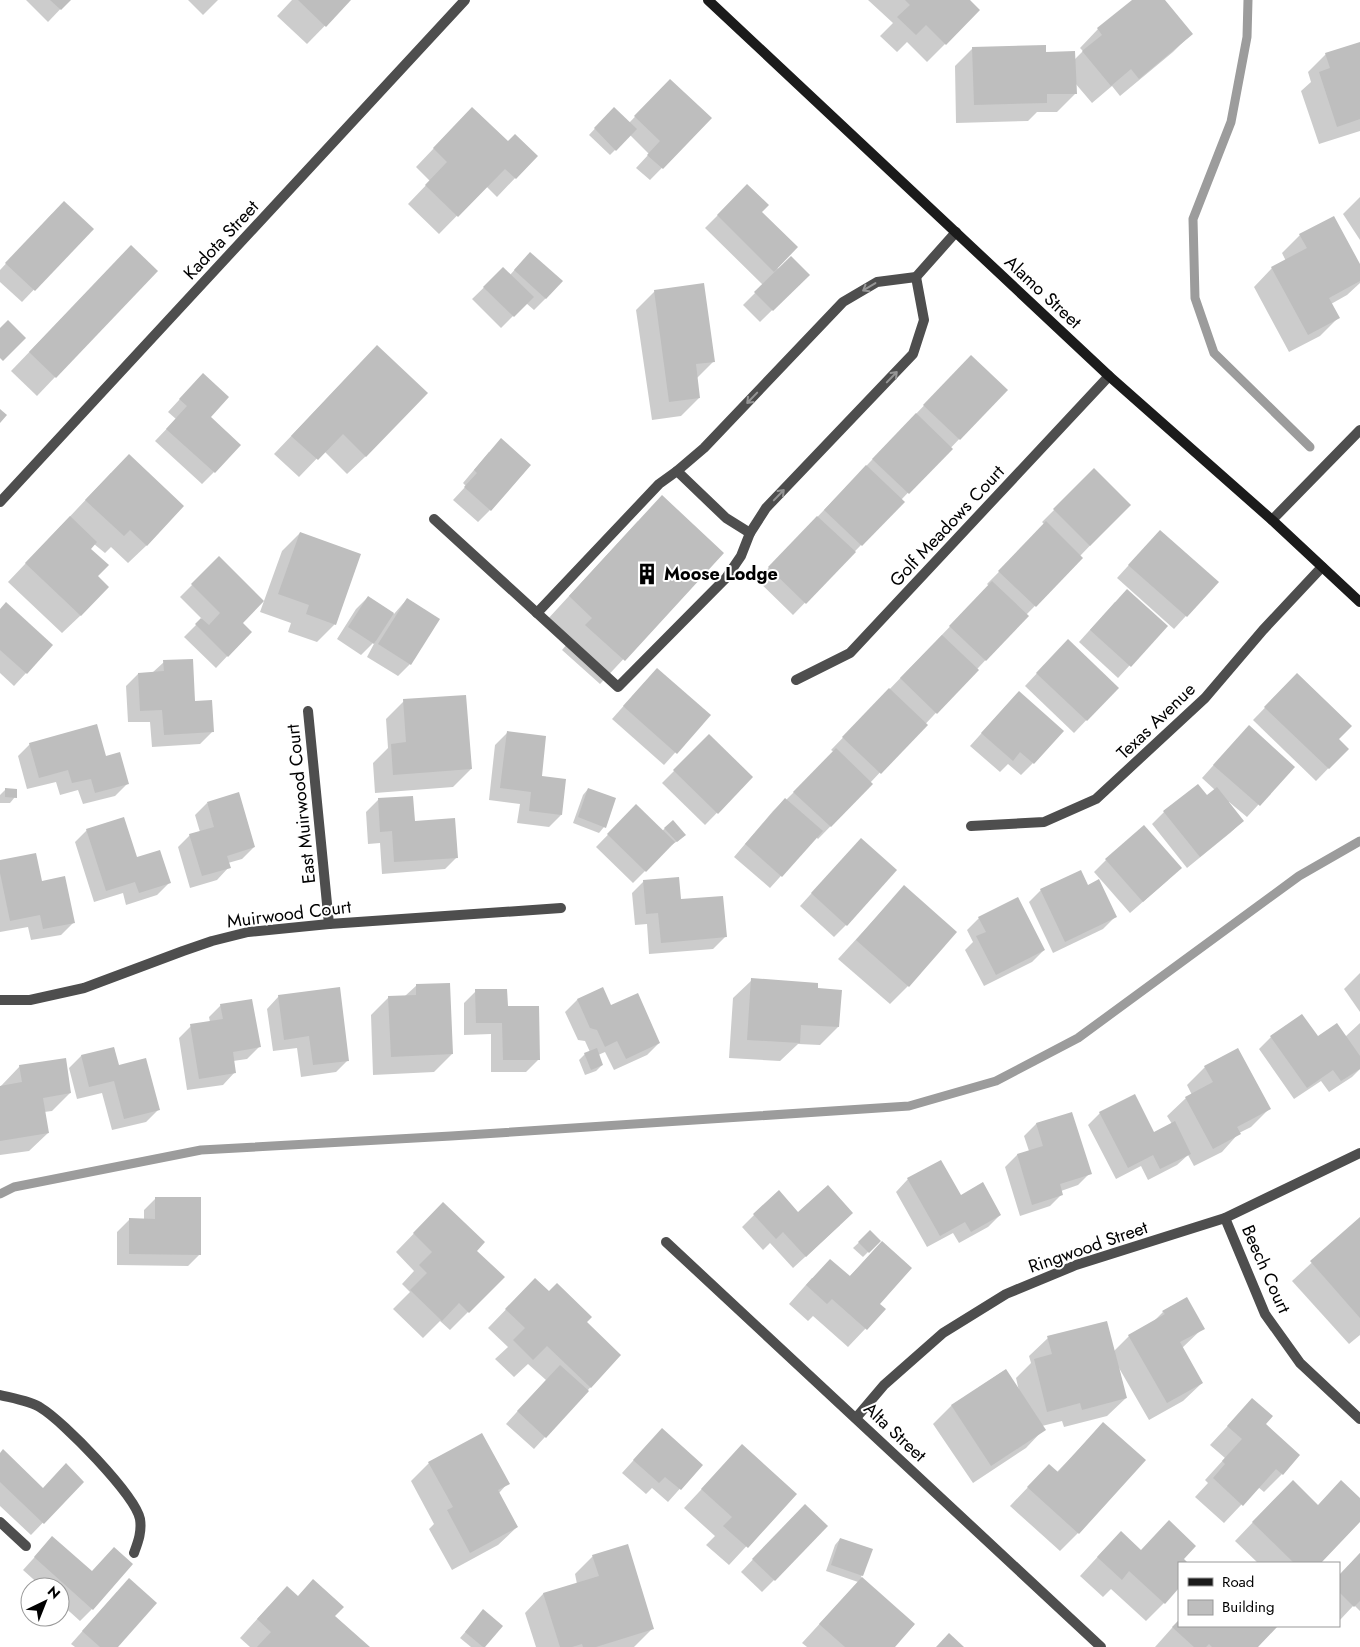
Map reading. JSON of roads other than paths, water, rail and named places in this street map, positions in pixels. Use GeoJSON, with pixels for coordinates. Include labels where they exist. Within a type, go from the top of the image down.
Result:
{"type":"FeatureCollection","features":[{"type":"Feature","properties":{"kind":"main road","name":"Alamo Street"},"geometry":{"type":"LineString","coordinates":[[708,0],[1108,376],[1272,520],[1360,602]]}},
{"type":"Feature","properties":{"kind":"street","name":"Kadota Street"},"geometry":{"type":"LineString","coordinates":[[0,502],[465,0]]}},
{"type":"Feature","properties":{"kind":"street"},"geometry":{"type":"LineString","coordinates":[[537,613],[659,484],[704,448],[843,302],[877,282],[916,277],[956,232]]}},
{"type":"Feature","properties":{"kind":"street"},"geometry":{"type":"LineString","coordinates":[[434,519],[618,687],[726,578],[741,556],[750,533],[766,508],[913,354],[924,320],[916,277]]}},
{"type":"Feature","properties":{"kind":"street","name":"Golf Meadows Court"},"geometry":{"type":"LineString","coordinates":[[796,680],[850,653],[1108,376]]}},
{"type":"Feature","properties":{"kind":"street"},"geometry":{"type":"LineString","coordinates":[[1272,520],[1360,430]]}},
{"type":"Feature","properties":{"kind":"street"},"geometry":{"type":"LineString","coordinates":[[677,471],[726,518],[750,533]]}},
{"type":"Feature","properties":{"kind":"street","name":"Texas Avenue"},"geometry":{"type":"LineString","coordinates":[[971,826],[1044,822],[1096,799],[1205,698],[1262,630],[1322,567]]}},
{"type":"Feature","properties":{"kind":"street","name":"East Muirwood Court"},"geometry":{"type":"LineString","coordinates":[[308,711],[329,924]]}},
{"type":"Feature","properties":{"kind":"street","name":"Muirwood Court"},"geometry":{"type":"LineString","coordinates":[[0,1000],[30,1000],[84,988],[183,950],[248,932],[329,924],[561,908]]}},
{"type":"Feature","properties":{"kind":"street","name":"Ringwood Street"},"geometry":{"type":"LineString","coordinates":[[856,1418],[884,1385],[943,1334],[1006,1294],[1076,1265],[1225,1218],[1360,1152]]}},
{"type":"Feature","properties":{"kind":"street","name":"Beech Court"},"geometry":{"type":"LineString","coordinates":[[1225,1218],[1265,1314],[1300,1363],[1360,1419]]}},
{"type":"Feature","properties":{"kind":"street","name":"Alta Street"},"geometry":{"type":"LineString","coordinates":[[666,1242],[1101,1647]]}},
{"type":"Feature","properties":{"kind":"street"},"geometry":{"type":"LineString","coordinates":[[0,1395],[40,1407],[84,1445],[130,1498],[140,1518],[140,1538],[134,1553]]}},
{"type":"Feature","properties":{"kind":"street"},"geometry":{"type":"LineString","coordinates":[[0,1522],[26,1546]]}},
{"type":"Feature","properties":{"kind":"waterway"},"geometry":{"type":"LineString","coordinates":[[1248,0],[1247,37],[1231,122],[1193,219],[1195,298],[1214,353],[1310,447]]}},
{"type":"Feature","properties":{"kind":"waterway"},"geometry":{"type":"LineString","coordinates":[[0,1194],[14,1187],[201,1150],[451,1136],[909,1106],[996,1081],[1078,1038],[1299,876],[1360,841]]}},
{"type":"Feature","properties":{"kind":"place","name":"Moose Lodge"},"geometry":{"type":"Point","coordinates":[647,574]}}]}
